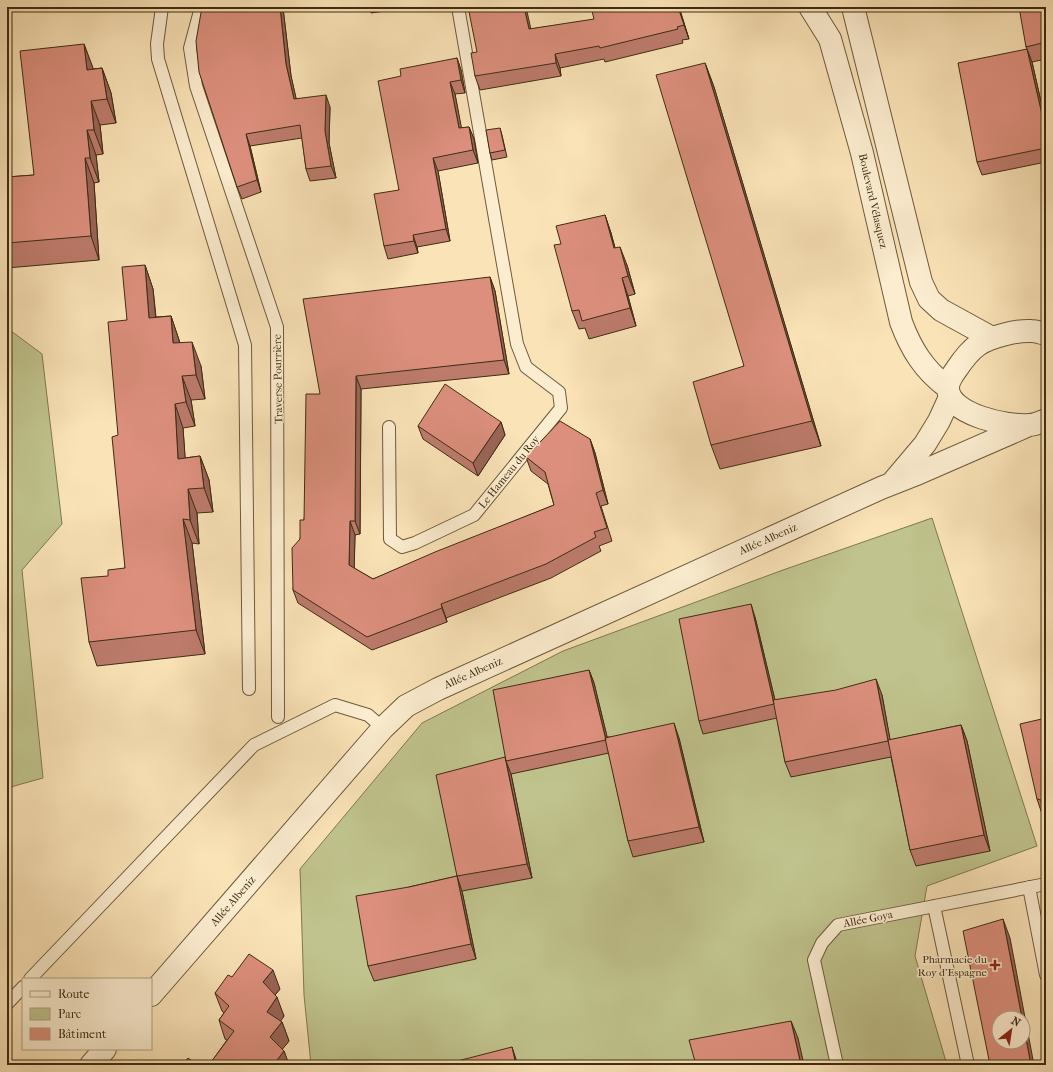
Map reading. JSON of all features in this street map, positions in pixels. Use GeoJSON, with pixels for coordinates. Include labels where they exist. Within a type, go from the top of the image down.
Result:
{"type":"FeatureCollection","features":[{"type":"Feature","properties":{"kind":"street","name":"Boulevard Vélasquez"},"geometry":{"type":"LineString","coordinates":[[810,7],[830,39],[862,153],[901,322],[908,343],[934,377],[965,410],[982,419],[1006,424],[1040,423]]}},
{"type":"Feature","properties":{"kind":"street"},"geometry":{"type":"LineString","coordinates":[[853,7],[921,282],[929,299],[941,310],[992,338]]}},
{"type":"Feature","properties":{"kind":"street","name":"Allée Albeniz"},"geometry":{"type":"LineString","coordinates":[[892,483],[925,444],[939,421],[953,374],[964,358],[978,345],[992,338],[1041,331]]}},
{"type":"Feature","properties":{"kind":"street","name":"Allée Albeniz"},"geometry":{"type":"LineString","coordinates":[[152,995],[383,728],[406,706],[426,694],[892,483],[920,473],[1040,423]]}},
{"type":"Feature","properties":{"kind":"street"},"geometry":{"type":"LineString","coordinates":[[91,1065],[103,1050]]}},
{"type":"Feature","properties":{"kind":"lane"},"geometry":{"type":"LineString","coordinates":[[162,7],[157,44],[158,59],[245,345],[249,688]]}},
{"type":"Feature","properties":{"kind":"lane","name":"Traverse Pourrière"},"geometry":{"type":"LineString","coordinates":[[201,7],[190,48],[196,86],[277,327],[278,717]]}},
{"type":"Feature","properties":{"kind":"lane","name":"Le Hameau du Roy"},"geometry":{"type":"LineString","coordinates":[[389,427],[390,538],[402,547],[415,543],[474,515],[561,408],[559,392],[526,367],[517,344],[458,7]]}},
{"type":"Feature","properties":{"kind":"lane"},"geometry":{"type":"LineString","coordinates":[[31,978],[254,744],[335,705],[368,715],[383,728]]}},
{"type":"Feature","properties":{"kind":"lane","name":"Allée Goya"},"geometry":{"type":"LineString","coordinates":[[837,1065],[814,960],[822,943],[838,925],[1046,884]]}},
{"type":"Feature","properties":{"kind":"lane"},"geometry":{"type":"LineString","coordinates":[[1029,887],[1046,975]]}},
{"type":"Feature","properties":{"kind":"lane"},"geometry":{"type":"LineString","coordinates":[[934,906],[968,1065]]}},
{"type":"Feature","properties":{"kind":"lane"},"geometry":{"type":"LineString","coordinates":[[7,1004],[22,988]]}},
{"type":"Feature","properties":{"kind":"green space"},"geometry":{"type":"Polygon","coordinates":[[[7,328],[42,354],[62,524],[22,570],[43,778],[7,788],[7,328]]]}},
{"type":"Feature","properties":{"kind":"green space"},"geometry":{"type":"Polygon","coordinates":[[[932,518],[1037,846],[927,886],[915,956],[947,1065],[311,1065],[304,995],[300,869],[422,723],[563,651],[783,570],[932,518]]]}},
{"type":"Feature","properties":{"kind":"building"},"geometry":{"type":"Polygon","coordinates":[[[202,7],[280,7],[286,64],[294,99],[326,95],[325,131],[331,166],[306,169],[300,125],[246,134],[257,180],[237,187],[199,72],[196,41],[202,7]]]}},
{"type":"Feature","properties":{"kind":"building"},"geometry":{"type":"Polygon","coordinates":[[[468,7],[524,7],[529,29],[594,19],[591,7],[678,7],[684,25],[677,27],[678,29],[600,48],[599,46],[555,54],[556,63],[475,76],[471,53],[477,52],[468,7]]]}},
{"type":"Feature","properties":{"kind":"building"},"geometry":{"type":"Polygon","coordinates":[[[1019,7],[1046,7],[1046,42],[1026,47],[1019,7]]]}},
{"type":"Feature","properties":{"kind":"building"},"geometry":{"type":"Polygon","coordinates":[[[84,44],[87,70],[102,68],[107,99],[91,101],[94,130],[87,130],[90,158],[85,158],[91,236],[7,243],[7,177],[34,175],[20,51],[84,44]]]}},
{"type":"Feature","properties":{"kind":"building"},"geometry":{"type":"Polygon","coordinates":[[[1027,49],[1046,132],[1046,148],[977,162],[958,63],[1027,49]]]}},
{"type":"Feature","properties":{"kind":"building"},"geometry":{"type":"Polygon","coordinates":[[[457,58],[461,80],[450,82],[459,128],[469,127],[473,150],[433,158],[446,229],[413,235],[414,241],[384,246],[374,194],[399,190],[378,81],[401,76],[400,69],[457,58]]]}},
{"type":"Feature","properties":{"kind":"building"},"geometry":{"type":"Polygon","coordinates":[[[705,63],[812,421],[711,445],[693,382],[744,366],[656,75],[705,63]]]}},
{"type":"Feature","properties":{"kind":"building"},"geometry":{"type":"Polygon","coordinates":[[[500,128],[505,150],[490,153],[486,130],[500,128]]]}},
{"type":"Feature","properties":{"kind":"building"},"geometry":{"type":"Polygon","coordinates":[[[605,215],[614,248],[620,247],[628,276],[622,278],[630,308],[582,321],[579,310],[572,311],[554,245],[561,244],[556,226],[605,215]]]}},
{"type":"Feature","properties":{"kind":"building"},"geometry":{"type":"Polygon","coordinates":[[[145,265],[149,318],[171,316],[173,343],[192,342],[196,375],[182,376],[186,402],[175,404],[178,459],[200,456],[204,488],[188,489],[190,520],[183,519],[196,630],[89,642],[81,578],[108,576],[108,570],[125,568],[112,437],[118,435],[108,322],[127,320],[122,267],[145,265]]]}},
{"type":"Feature","properties":{"kind":"building"},"geometry":{"type":"Polygon","coordinates":[[[490,277],[504,360],[356,376],[355,521],[350,521],[349,565],[373,579],[435,552],[554,505],[545,472],[526,457],[560,421],[590,439],[603,490],[596,493],[607,528],[594,532],[596,537],[546,564],[441,604],[442,608],[367,637],[293,590],[292,548],[300,539],[300,520],[304,520],[306,394],[320,394],[303,299],[490,277]]]}},
{"type":"Feature","properties":{"kind":"building"},"geometry":{"type":"Polygon","coordinates":[[[445,384],[501,422],[473,463],[418,426],[445,384]]]}},
{"type":"Feature","properties":{"kind":"building"},"geometry":{"type":"Polygon","coordinates":[[[751,604],[774,704],[699,721],[679,619],[751,604]]]}},
{"type":"Feature","properties":{"kind":"building"},"geometry":{"type":"Polygon","coordinates":[[[589,670],[606,740],[506,761],[493,690],[589,670]]]}},
{"type":"Feature","properties":{"kind":"building"},"geometry":{"type":"Polygon","coordinates":[[[876,679],[888,741],[785,762],[773,700],[836,690],[876,679]]]}},
{"type":"Feature","properties":{"kind":"building"},"geometry":{"type":"Polygon","coordinates":[[[1046,718],[1045,821],[1041,800],[1037,799],[1020,724],[1046,718]]]}},
{"type":"Feature","properties":{"kind":"building"},"geometry":{"type":"Polygon","coordinates":[[[674,723],[699,827],[628,841],[605,738],[674,723]]]}},
{"type":"Feature","properties":{"kind":"building"},"geometry":{"type":"Polygon","coordinates":[[[961,725],[984,835],[910,850],[888,740],[961,725]]]}},
{"type":"Feature","properties":{"kind":"building"},"geometry":{"type":"Polygon","coordinates":[[[505,757],[527,864],[457,876],[436,775],[505,757]]]}},
{"type":"Feature","properties":{"kind":"building"},"geometry":{"type":"Polygon","coordinates":[[[457,876],[471,944],[368,966],[356,896],[409,887],[457,876]]]}},
{"type":"Feature","properties":{"kind":"building"},"geometry":{"type":"Polygon","coordinates":[[[1003,919],[1020,1010],[991,1010],[991,1050],[1028,1050],[1031,1065],[990,1065],[963,931],[1003,919]]]}},
{"type":"Feature","properties":{"kind":"building"},"geometry":{"type":"Polygon","coordinates":[[[249,954],[273,970],[263,982],[277,997],[267,1012],[282,1022],[270,1037],[284,1051],[274,1064],[275,1065],[209,1065],[234,1031],[219,1020],[229,1006],[215,993],[228,975],[232,977],[249,954]]]}},
{"type":"Feature","properties":{"kind":"building"},"geometry":{"type":"Polygon","coordinates":[[[791,1021],[801,1065],[696,1065],[689,1040],[791,1021]]]}},
{"type":"Feature","properties":{"kind":"building"},"geometry":{"type":"Polygon","coordinates":[[[512,1047],[516,1065],[442,1065],[512,1047]]]}},
{"type":"Feature","properties":{"kind":"building"},"geometry":{"type":"Polygon","coordinates":[[[188,1058],[198,1065],[182,1065],[188,1058]]]}},
{"type":"Feature","properties":{"kind":"place","name":"Pharmacie du Roy d'Espagne"},"geometry":{"type":"Point","coordinates":[995,965]}}]}
